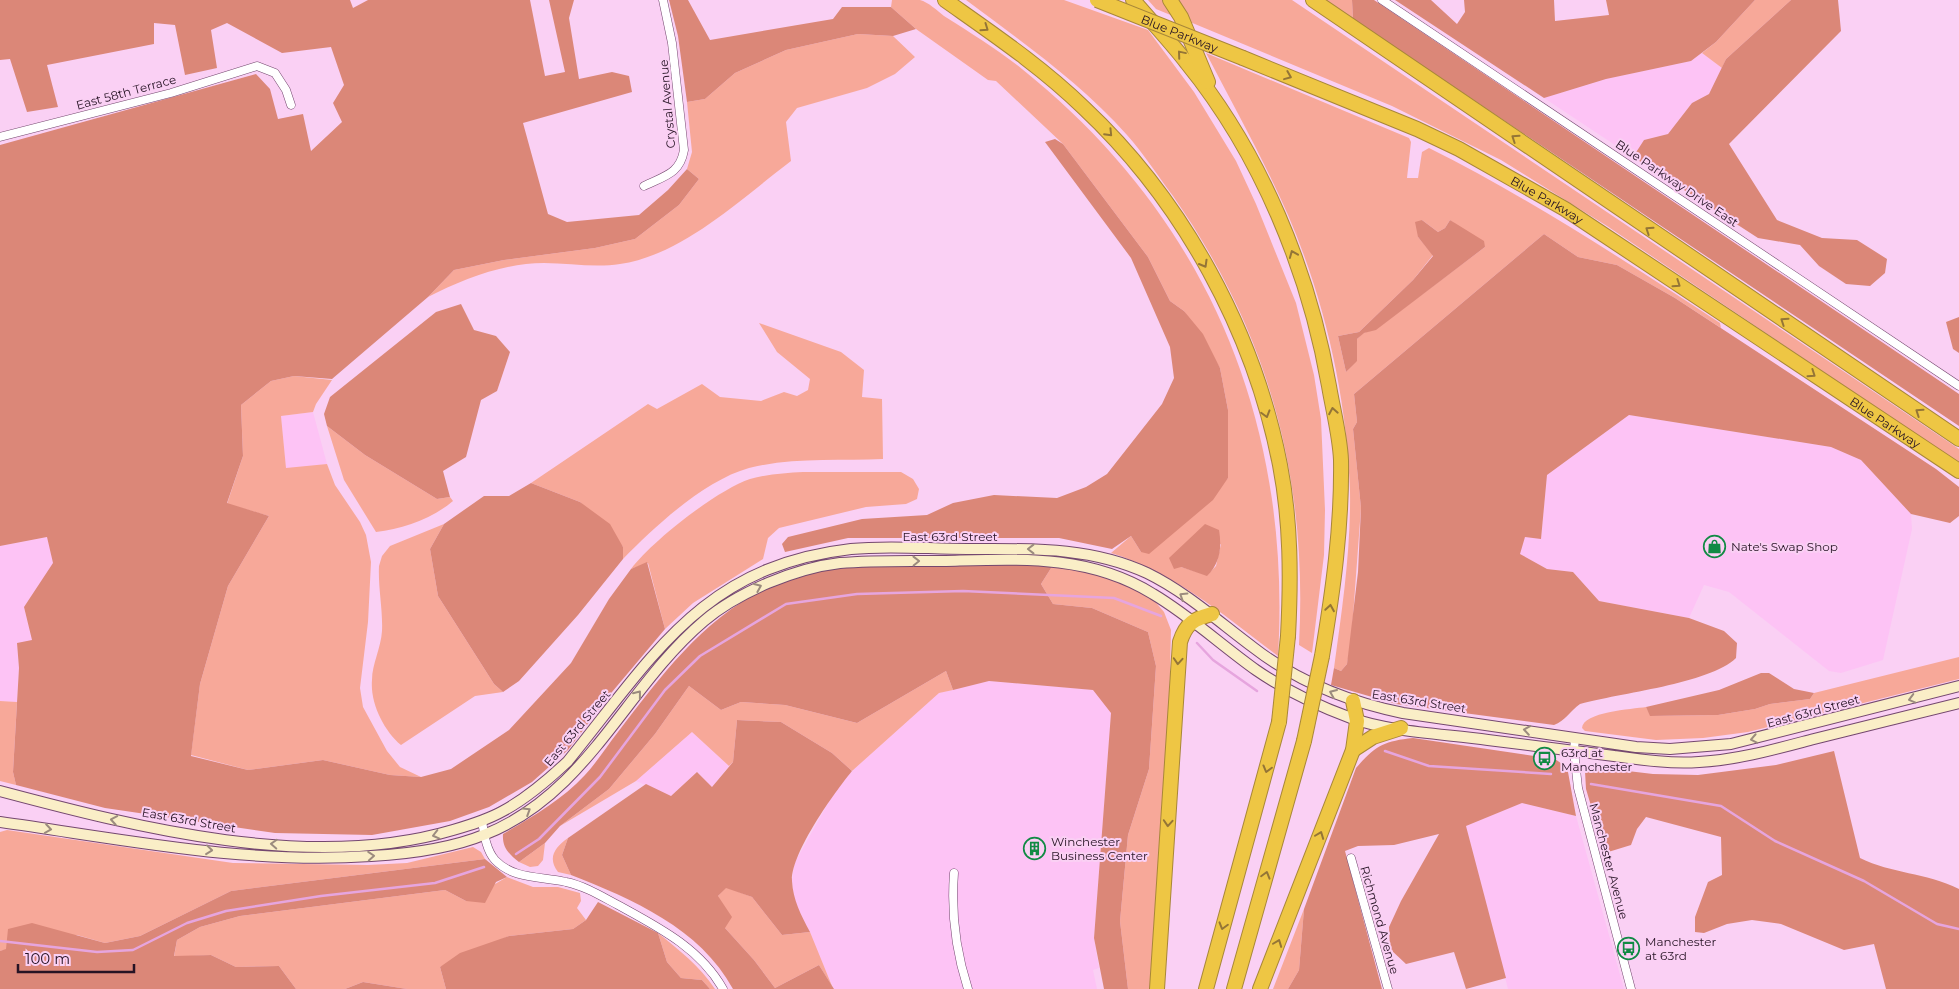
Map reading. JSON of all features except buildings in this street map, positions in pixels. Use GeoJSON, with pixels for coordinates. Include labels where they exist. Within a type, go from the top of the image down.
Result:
{"type":"FeatureCollection","features":[{"type":"Feature","properties":{"kind":"highway"},"geometry":{"type":"LineString","coordinates":[[945,0],[1018,52],[1084,107],[1120,144],[1186,232],[1210,273],[1234,322],[1253,371],[1280,464],[1291,573],[1288,636],[1279,722],[1206,989]]}},
{"type":"Feature","properties":{"kind":"highway","name":"Blue Parkway"},"geometry":{"type":"LineString","coordinates":[[1098,0],[1417,129],[1459,149],[1565,208],[1959,471]]}},
{"type":"Feature","properties":{"kind":"highway"},"geometry":{"type":"LineString","coordinates":[[1132,0],[1189,64],[1219,108],[1267,191],[1292,251],[1311,307],[1325,364],[1341,459],[1337,568],[1322,656],[1304,741],[1234,989]]}},
{"type":"Feature","properties":{"kind":"highway"},"geometry":{"type":"LineString","coordinates":[[1170,0],[1181,17],[1219,108]]}},
{"type":"Feature","properties":{"kind":"highway"},"geometry":{"type":"LineString","coordinates":[[1313,0],[1959,439]]}},
{"type":"Feature","properties":{"kind":"highway"},"geometry":{"type":"LineString","coordinates":[[1944,462],[1959,475]]}},
{"type":"Feature","properties":{"kind":"highway"},"geometry":{"type":"LineString","coordinates":[[1158,989],[1180,642],[1184,628],[1193,620],[1212,614]]}},
{"type":"Feature","properties":{"kind":"highway"},"geometry":{"type":"LineString","coordinates":[[1260,989],[1353,750],[1358,721],[1353,701]]}},
{"type":"Feature","properties":{"kind":"highway"},"geometry":{"type":"LineString","coordinates":[[1353,750],[1372,737],[1401,728]]}},
{"type":"Feature","properties":{"kind":"main road","name":"East 63rd Street"},"geometry":{"type":"LineString","coordinates":[[0,791],[98,817],[237,842],[319,846],[384,844],[434,836],[502,812],[532,792],[568,761],[668,637],[699,608],[738,582],[767,568],[807,556],[854,548],[1052,549],[1110,559],[1149,574],[1212,614],[1254,648],[1282,667],[1317,686],[1353,701],[1403,714],[1636,747],[1670,748],[1731,744],[1959,686]]}},
{"type":"Feature","properties":{"kind":"main road","name":"East 63rd Street"},"geometry":{"type":"LineString","coordinates":[[0,822],[178,847],[268,857],[326,859],[399,854],[442,847],[485,835],[530,810],[567,781],[589,757],[657,670],[705,620],[745,593],[794,572],[846,562],[1036,559],[1083,565],[1122,578],[1153,594],[1193,620],[1274,682],[1314,703],[1358,721],[1574,751],[1665,762],[1728,759],[1959,703]]}},
{"type":"Feature","properties":{"kind":"street","name":"Crystal Avenue"},"geometry":{"type":"LineString","coordinates":[[644,186],[675,171],[682,161],[684,150],[672,43],[662,0]]}},
{"type":"Feature","properties":{"kind":"street","name":"Blue Parkway Drive East"},"geometry":{"type":"LineString","coordinates":[[1382,0],[1959,386]]}},
{"type":"Feature","properties":{"kind":"street","name":"East 58th Terrace"},"geometry":{"type":"LineString","coordinates":[[0,137],[171,93],[258,66],[275,73],[286,90],[291,106]]}},
{"type":"Feature","properties":{"kind":"street","name":"Manchester Avenue"},"geometry":{"type":"LineString","coordinates":[[1575,738],[1574,751],[1578,788],[1631,989]]}},
{"type":"Feature","properties":{"kind":"street"},"geometry":{"type":"LineString","coordinates":[[482,820],[485,835],[494,859],[503,866],[521,875],[584,887],[659,927],[686,946],[705,963],[723,989]]}},
{"type":"Feature","properties":{"kind":"street","name":"Richmond Avenue"},"geometry":{"type":"LineString","coordinates":[[1351,858],[1388,989]]}},
{"type":"Feature","properties":{"kind":"street"},"geometry":{"type":"LineString","coordinates":[[954,873],[952,903],[968,989]]}},
{"type":"Feature","properties":{"kind":"shaded area"},"geometry":{"type":"Polygon","coordinates":[[[0,0],[350,0],[353,8],[368,0],[530,0],[545,76],[565,72],[549,0],[574,0],[569,18],[579,79],[612,72],[629,76],[632,92],[523,123],[548,214],[567,222],[639,215],[668,190],[687,169],[699,179],[679,205],[635,239],[595,248],[504,260],[454,270],[428,297],[332,379],[294,376],[271,381],[241,405],[243,456],[227,503],[269,516],[228,586],[200,684],[191,756],[248,770],[323,760],[390,775],[421,777],[451,769],[509,730],[571,663],[609,599],[631,569],[647,562],[665,629],[612,692],[568,750],[532,782],[489,807],[450,821],[372,835],[275,833],[105,808],[16,785],[13,772],[19,668],[17,643],[32,640],[24,607],[53,563],[47,537],[0,546],[0,145],[256,74],[270,89],[278,119],[303,114],[311,151],[342,122],[333,103],[344,85],[331,47],[282,53],[227,23],[211,30],[217,68],[185,75],[175,25],[154,23],[154,44],[47,65],[58,107],[27,112],[10,59],[0,60],[0,0]]]}},
{"type":"Feature","properties":{"kind":"shaded area"},"geometry":{"type":"Polygon","coordinates":[[[669,0],[688,0],[710,40],[833,19],[842,7],[891,7],[916,29],[893,36],[858,34],[786,50],[735,73],[705,99],[687,102],[678,36],[669,0]]]}},
{"type":"Feature","properties":{"kind":"shaded area"},"geometry":{"type":"Polygon","coordinates":[[[892,0],[923,1],[1022,69],[1087,127],[1142,190],[1188,258],[1225,330],[1252,406],[1270,486],[1279,569],[1278,656],[1219,611],[1178,584],[1157,572],[1111,553],[1131,536],[1141,552],[1228,478],[1228,410],[1220,368],[1184,311],[1170,301],[1148,257],[1063,144],[996,81],[988,80],[916,29],[891,7],[892,0]],[[1221,544],[1181,567],[1207,575],[1216,566],[1221,544]]]}},
{"type":"Feature","properties":{"kind":"shaded area"},"geometry":{"type":"Polygon","coordinates":[[[966,0],[1064,0],[1148,30],[1194,92],[1236,161],[1256,204],[1296,303],[1314,375],[1321,419],[1325,510],[1324,555],[1312,653],[1299,645],[1300,583],[1297,524],[1288,466],[1275,409],[1257,354],[1234,300],[1206,248],[1173,196],[1127,135],[1090,97],[1070,80],[966,0]]]}},
{"type":"Feature","properties":{"kind":"shaded area"},"geometry":{"type":"Polygon","coordinates":[[[1148,0],[1162,0],[1173,16],[1156,9],[1148,0]]]}},
{"type":"Feature","properties":{"kind":"shaded area"},"geometry":{"type":"Polygon","coordinates":[[[1176,0],[1292,0],[1959,449],[1959,463],[1607,226],[1501,160],[1392,106],[1190,22],[1176,0]]]}},
{"type":"Feature","properties":{"kind":"shaded area"},"geometry":{"type":"Polygon","coordinates":[[[1326,0],[1352,0],[1353,19],[1326,0]]]}},
{"type":"Feature","properties":{"kind":"shaded area"},"geometry":{"type":"Polygon","coordinates":[[[1352,0],[1374,0],[1959,394],[1959,426],[1353,19],[1352,0]]]}},
{"type":"Feature","properties":{"kind":"shaded area"},"geometry":{"type":"Polygon","coordinates":[[[1395,0],[1431,0],[1457,24],[1465,12],[1464,0],[1554,0],[1555,21],[1609,15],[1606,0],[1755,0],[1716,42],[1691,61],[1606,79],[1544,98],[1395,0]]]}},
{"type":"Feature","properties":{"kind":"shaded area"},"geometry":{"type":"Polygon","coordinates":[[[1755,0],[1791,0],[1726,59],[1722,68],[1702,53],[1716,42],[1755,0]]]}},
{"type":"Feature","properties":{"kind":"shaded area"},"geometry":{"type":"Polygon","coordinates":[[[1791,0],[1838,0],[1841,31],[1729,144],[1777,220],[1822,238],[1857,240],[1887,259],[1885,273],[1870,286],[1846,284],[1819,266],[1800,245],[1758,238],[1633,157],[1644,140],[1668,134],[1692,103],[1709,94],[1726,59],[1791,0]]]}},
{"type":"Feature","properties":{"kind":"shaded area"},"geometry":{"type":"Polygon","coordinates":[[[858,34],[893,36],[915,57],[895,74],[867,88],[797,108],[786,122],[791,161],[711,223],[689,237],[643,259],[620,264],[544,263],[499,269],[470,278],[428,297],[454,270],[504,260],[595,248],[635,239],[679,205],[699,179],[687,169],[692,152],[687,102],[705,99],[735,73],[786,50],[858,34]]]}},
{"type":"Feature","properties":{"kind":"shaded area"},"geometry":{"type":"Polygon","coordinates":[[[1206,53],[1409,138],[1411,142],[1407,178],[1418,178],[1422,152],[1429,148],[1541,209],[1720,323],[1721,328],[1675,298],[1617,265],[1578,257],[1544,234],[1354,394],[1357,422],[1353,429],[1361,508],[1351,643],[1347,664],[1341,671],[1334,668],[1347,558],[1350,491],[1344,420],[1332,350],[1313,281],[1288,215],[1259,154],[1206,53]],[[1422,220],[1418,237],[1433,255],[1413,280],[1359,332],[1338,336],[1346,372],[1356,361],[1357,339],[1363,333],[1376,329],[1485,247],[1450,220],[1445,228],[1438,232],[1422,220]]]}},
{"type":"Feature","properties":{"kind":"shaded area"},"geometry":{"type":"Polygon","coordinates":[[[1702,53],[1722,68],[1709,94],[1692,103],[1668,134],[1644,140],[1633,157],[1544,98],[1606,79],[1691,61],[1702,53]]]}},
{"type":"Feature","properties":{"kind":"shaded area"},"geometry":{"type":"Polygon","coordinates":[[[1055,139],[1063,144],[1148,257],[1170,301],[1184,311],[1203,334],[1220,368],[1228,410],[1228,478],[1213,500],[1149,554],[1141,552],[1131,536],[1112,549],[1059,538],[848,538],[785,552],[782,544],[788,537],[862,519],[927,515],[953,503],[994,495],[1057,498],[1086,487],[1107,474],[1162,404],[1174,378],[1170,347],[1131,258],[1045,142],[1055,139]]]}},
{"type":"Feature","properties":{"kind":"shaded area"},"geometry":{"type":"Polygon","coordinates":[[[1422,220],[1438,232],[1445,228],[1450,220],[1484,241],[1485,247],[1376,330],[1364,333],[1357,339],[1357,361],[1346,372],[1338,336],[1359,332],[1413,280],[1433,256],[1418,237],[1415,222],[1422,220]]]}},
{"type":"Feature","properties":{"kind":"shaded area"},"geometry":{"type":"Polygon","coordinates":[[[1544,234],[1578,257],[1617,265],[1675,298],[1936,469],[1959,487],[1959,516],[1950,523],[1911,514],[1861,460],[1831,447],[1629,415],[1547,475],[1541,539],[1525,537],[1520,554],[1547,569],[1573,572],[1599,601],[1689,618],[1724,631],[1737,643],[1736,658],[1706,675],[1662,687],[1580,704],[1554,725],[1396,704],[1331,685],[1334,668],[1341,671],[1347,664],[1358,572],[1361,508],[1353,429],[1357,422],[1354,394],[1544,234]]]}},
{"type":"Feature","properties":{"kind":"shaded area"},"geometry":{"type":"Polygon","coordinates":[[[461,304],[474,330],[496,336],[510,352],[497,391],[481,400],[466,457],[443,471],[450,497],[437,499],[365,455],[327,426],[324,414],[330,397],[436,312],[461,304]]]}},
{"type":"Feature","properties":{"kind":"shaded area"},"geometry":{"type":"Polygon","coordinates":[[[1959,317],[1959,353],[1953,349],[1946,322],[1959,317]]]}},
{"type":"Feature","properties":{"kind":"shaded area"},"geometry":{"type":"Polygon","coordinates":[[[759,323],[841,352],[864,370],[862,397],[882,399],[883,459],[782,462],[749,468],[732,474],[681,506],[623,559],[623,547],[580,502],[531,483],[648,404],[657,409],[702,384],[720,397],[761,401],[784,392],[797,396],[808,390],[810,379],[777,352],[759,323]]]}},
{"type":"Feature","properties":{"kind":"shaded area"},"geometry":{"type":"Polygon","coordinates":[[[294,376],[332,380],[316,404],[313,412],[281,416],[286,468],[327,464],[335,485],[360,522],[366,535],[371,562],[368,622],[360,688],[363,707],[387,751],[400,767],[421,777],[390,775],[323,760],[248,770],[191,755],[200,684],[228,586],[269,516],[227,504],[243,456],[241,405],[271,381],[294,376]]]}},
{"type":"Feature","properties":{"kind":"shaded area"},"geometry":{"type":"Polygon","coordinates":[[[313,412],[327,464],[286,469],[281,416],[313,412]]]}},
{"type":"Feature","properties":{"kind":"shaded area","name":"Nate's Swap Shop"},"geometry":{"type":"Polygon","coordinates":[[[1629,415],[1831,447],[1861,460],[1911,514],[1912,529],[1883,660],[1841,673],[1829,671],[1729,592],[1704,585],[1689,618],[1599,601],[1573,572],[1547,569],[1519,554],[1525,537],[1541,538],[1547,475],[1629,415]]]}},
{"type":"Feature","properties":{"kind":"shaded area"},"geometry":{"type":"Polygon","coordinates":[[[327,426],[365,455],[437,499],[450,497],[453,501],[436,513],[417,522],[376,532],[344,480],[327,426]]]}},
{"type":"Feature","properties":{"kind":"shaded area"},"geometry":{"type":"Polygon","coordinates":[[[803,472],[901,472],[913,479],[919,489],[917,499],[906,504],[866,507],[779,528],[768,538],[763,559],[693,603],[665,629],[648,563],[631,569],[669,531],[720,494],[750,479],[776,474],[803,472]]]}},
{"type":"Feature","properties":{"kind":"shaded area"},"geometry":{"type":"Polygon","coordinates":[[[531,483],[580,502],[610,524],[623,547],[623,559],[578,615],[519,681],[503,692],[494,684],[438,596],[430,549],[444,524],[484,496],[509,496],[531,483]]]}},
{"type":"Feature","properties":{"kind":"shaded area"},"geometry":{"type":"Polygon","coordinates":[[[444,524],[430,549],[438,596],[494,684],[503,692],[475,696],[401,745],[389,732],[379,716],[373,698],[372,674],[382,631],[379,566],[382,556],[390,546],[444,524]]]}},
{"type":"Feature","properties":{"kind":"shaded area"},"geometry":{"type":"Polygon","coordinates":[[[1205,524],[1219,530],[1219,555],[1215,566],[1207,576],[1181,567],[1174,569],[1169,558],[1205,524]]]}},
{"type":"Feature","properties":{"kind":"shaded area"},"geometry":{"type":"Polygon","coordinates":[[[48,537],[53,564],[24,607],[32,641],[17,644],[19,668],[17,702],[0,701],[0,546],[48,537]]]}},
{"type":"Feature","properties":{"kind":"shaded area"},"geometry":{"type":"Polygon","coordinates":[[[1053,565],[1086,570],[1120,582],[1153,599],[1164,612],[1171,630],[1169,716],[1152,989],[1128,989],[1120,921],[1128,835],[1149,769],[1156,666],[1148,632],[1092,608],[1053,604],[1041,584],[1053,565]]]}},
{"type":"Feature","properties":{"kind":"shaded area"},"geometry":{"type":"Polygon","coordinates":[[[1053,565],[1041,584],[1053,604],[1092,608],[1148,632],[1156,666],[1149,769],[1128,835],[1120,921],[1128,989],[1104,989],[1094,938],[1111,713],[1093,690],[989,681],[953,690],[946,671],[857,723],[785,705],[741,702],[721,710],[689,686],[655,734],[609,789],[560,826],[545,843],[519,862],[507,850],[503,834],[546,808],[576,784],[594,765],[657,682],[698,636],[747,599],[775,585],[806,574],[822,571],[853,567],[1053,565]]]}},
{"type":"Feature","properties":{"kind":"shaded area"},"geometry":{"type":"Polygon","coordinates":[[[1959,657],[1959,679],[1748,732],[1703,738],[1656,740],[1585,731],[1582,728],[1584,723],[1590,718],[1609,712],[1630,709],[1646,707],[1651,716],[1718,715],[1755,709],[1770,704],[1810,699],[1814,693],[1959,657]]]}},
{"type":"Feature","properties":{"kind":"shaded area"},"geometry":{"type":"Polygon","coordinates":[[[946,671],[953,690],[939,693],[852,771],[832,753],[781,722],[737,720],[733,762],[729,766],[692,732],[636,781],[560,826],[609,789],[655,734],[689,686],[721,710],[741,702],[785,705],[857,723],[946,671]]]}},
{"type":"Feature","properties":{"kind":"shaded area"},"geometry":{"type":"Polygon","coordinates":[[[1761,673],[1769,673],[1794,689],[1814,693],[1810,699],[1770,704],[1755,709],[1718,715],[1650,716],[1646,707],[1719,690],[1761,673]]]}},
{"type":"Feature","properties":{"kind":"shaded area"},"geometry":{"type":"Polygon","coordinates":[[[989,681],[1094,690],[1111,712],[1094,938],[1099,968],[1093,970],[1097,989],[834,989],[795,903],[792,881],[794,864],[832,796],[852,771],[939,693],[989,681]]]}},
{"type":"Feature","properties":{"kind":"shaded area"},"geometry":{"type":"Polygon","coordinates":[[[0,701],[17,702],[13,772],[16,785],[0,781],[0,701]]]}},
{"type":"Feature","properties":{"kind":"shaded area"},"geometry":{"type":"Polygon","coordinates":[[[737,720],[781,722],[832,753],[852,771],[815,824],[798,855],[794,869],[792,881],[794,895],[810,932],[782,935],[752,897],[726,888],[718,896],[732,917],[725,928],[754,960],[775,988],[819,965],[834,989],[733,989],[719,968],[683,932],[662,918],[617,894],[571,875],[562,855],[568,838],[646,784],[671,796],[697,772],[712,787],[733,762],[737,720]]]}},
{"type":"Feature","properties":{"kind":"shaded area"},"geometry":{"type":"Polygon","coordinates":[[[692,732],[729,766],[712,787],[697,772],[671,796],[636,781],[692,732]]]}},
{"type":"Feature","properties":{"kind":"shaded area"},"geometry":{"type":"Polygon","coordinates":[[[1413,738],[1555,759],[1565,766],[1568,772],[1576,816],[1522,803],[1466,826],[1506,978],[1466,989],[1454,952],[1406,964],[1390,949],[1389,927],[1401,901],[1439,834],[1394,845],[1358,846],[1345,851],[1382,989],[1288,989],[1299,970],[1304,909],[1356,768],[1369,754],[1381,746],[1413,738]]]}},
{"type":"Feature","properties":{"kind":"shaded area"},"geometry":{"type":"Polygon","coordinates":[[[1834,751],[1860,858],[1884,867],[1934,879],[1959,889],[1959,989],[1886,989],[1874,944],[1844,950],[1781,924],[1752,920],[1727,924],[1704,933],[1695,932],[1695,917],[1708,882],[1722,875],[1721,837],[1646,817],[1637,829],[1631,845],[1605,853],[1586,789],[1585,771],[1594,767],[1653,774],[1698,775],[1776,765],[1834,751]]]}},
{"type":"Feature","properties":{"kind":"shaded area"},"geometry":{"type":"Polygon","coordinates":[[[1522,803],[1576,816],[1624,989],[1508,989],[1466,826],[1522,803]]]}},
{"type":"Feature","properties":{"kind":"shaded area"},"geometry":{"type":"Polygon","coordinates":[[[7,830],[233,863],[368,865],[407,863],[473,847],[481,852],[485,859],[231,891],[140,936],[105,943],[77,935],[0,951],[0,832],[7,830]]]}},
{"type":"Feature","properties":{"kind":"shaded area"},"geometry":{"type":"Polygon","coordinates":[[[568,838],[562,855],[571,875],[558,872],[553,862],[556,849],[568,838]]]}},
{"type":"Feature","properties":{"kind":"shaded area"},"geometry":{"type":"Polygon","coordinates":[[[545,843],[543,860],[538,866],[530,867],[519,862],[545,843]]]}},
{"type":"Feature","properties":{"kind":"shaded area"},"geometry":{"type":"Polygon","coordinates":[[[485,859],[507,877],[496,882],[485,903],[466,901],[445,890],[240,916],[200,927],[177,940],[174,956],[211,955],[236,967],[279,966],[296,989],[0,989],[0,951],[6,949],[8,929],[32,923],[105,943],[140,936],[231,891],[485,859]]]}},
{"type":"Feature","properties":{"kind":"shaded area"},"geometry":{"type":"Polygon","coordinates":[[[507,877],[533,887],[558,887],[580,893],[581,901],[577,908],[586,920],[573,929],[509,936],[440,967],[446,989],[407,989],[363,982],[345,989],[296,989],[279,966],[236,967],[211,955],[174,957],[177,940],[200,927],[240,916],[445,890],[466,901],[507,877]]]}},
{"type":"Feature","properties":{"kind":"shaded area"},"geometry":{"type":"Polygon","coordinates":[[[726,887],[752,897],[782,935],[810,932],[832,986],[819,965],[775,988],[754,960],[725,928],[718,896],[726,887]]]}},
{"type":"Feature","properties":{"kind":"shaded area"},"geometry":{"type":"Polygon","coordinates":[[[598,902],[658,933],[667,962],[681,978],[702,980],[710,989],[446,989],[440,967],[460,953],[509,936],[573,929],[586,920],[598,902]]]}},
{"type":"Feature","properties":{"kind":"shaded area"},"geometry":{"type":"Polygon","coordinates":[[[1304,909],[1299,970],[1288,989],[1273,989],[1304,909]]]}},
{"type":"Feature","properties":{"kind":"shaded area"},"geometry":{"type":"Polygon","coordinates":[[[658,933],[696,966],[715,989],[710,989],[702,980],[681,978],[667,962],[658,933]]]}},
{"type":"Feature","properties":{"kind":"shaded area"},"geometry":{"type":"Polygon","coordinates":[[[363,982],[407,989],[345,989],[363,982]]]}},
{"type":"Feature","properties":{"kind":"waterway"},"geometry":{"type":"LineString","coordinates":[[516,854],[539,839],[600,777],[665,690],[700,656],[786,604],[857,594],[963,591],[1114,598],[1161,616]]}},
{"type":"Feature","properties":{"kind":"waterway"},"geometry":{"type":"LineString","coordinates":[[1197,643],[1213,660],[1257,691]]}},
{"type":"Feature","properties":{"kind":"waterway"},"geometry":{"type":"LineString","coordinates":[[1385,751],[1429,766],[1551,774]]}},
{"type":"Feature","properties":{"kind":"waterway"},"geometry":{"type":"LineString","coordinates":[[1591,784],[1721,806],[1775,841],[1864,881],[1937,924],[1959,929]]}},
{"type":"Feature","properties":{"kind":"waterway"},"geometry":{"type":"LineString","coordinates":[[0,941],[97,952],[133,950],[187,923],[226,911],[321,896],[435,883],[484,867]]}},
{"type":"Feature","properties":{"kind":"place","name":"Nate's Swap Shop"},"geometry":{"type":"Point","coordinates":[1715,546]}},
{"type":"Feature","properties":{"kind":"place","name":"63rd at Manchester"},"geometry":{"type":"Point","coordinates":[1545,759]}},
{"type":"Feature","properties":{"kind":"place","name":"Winchester Business Center"},"geometry":{"type":"Point","coordinates":[1035,848]}},
{"type":"Feature","properties":{"kind":"place","name":"Manchester at 63rd"},"geometry":{"type":"Point","coordinates":[1629,948]}}]}
